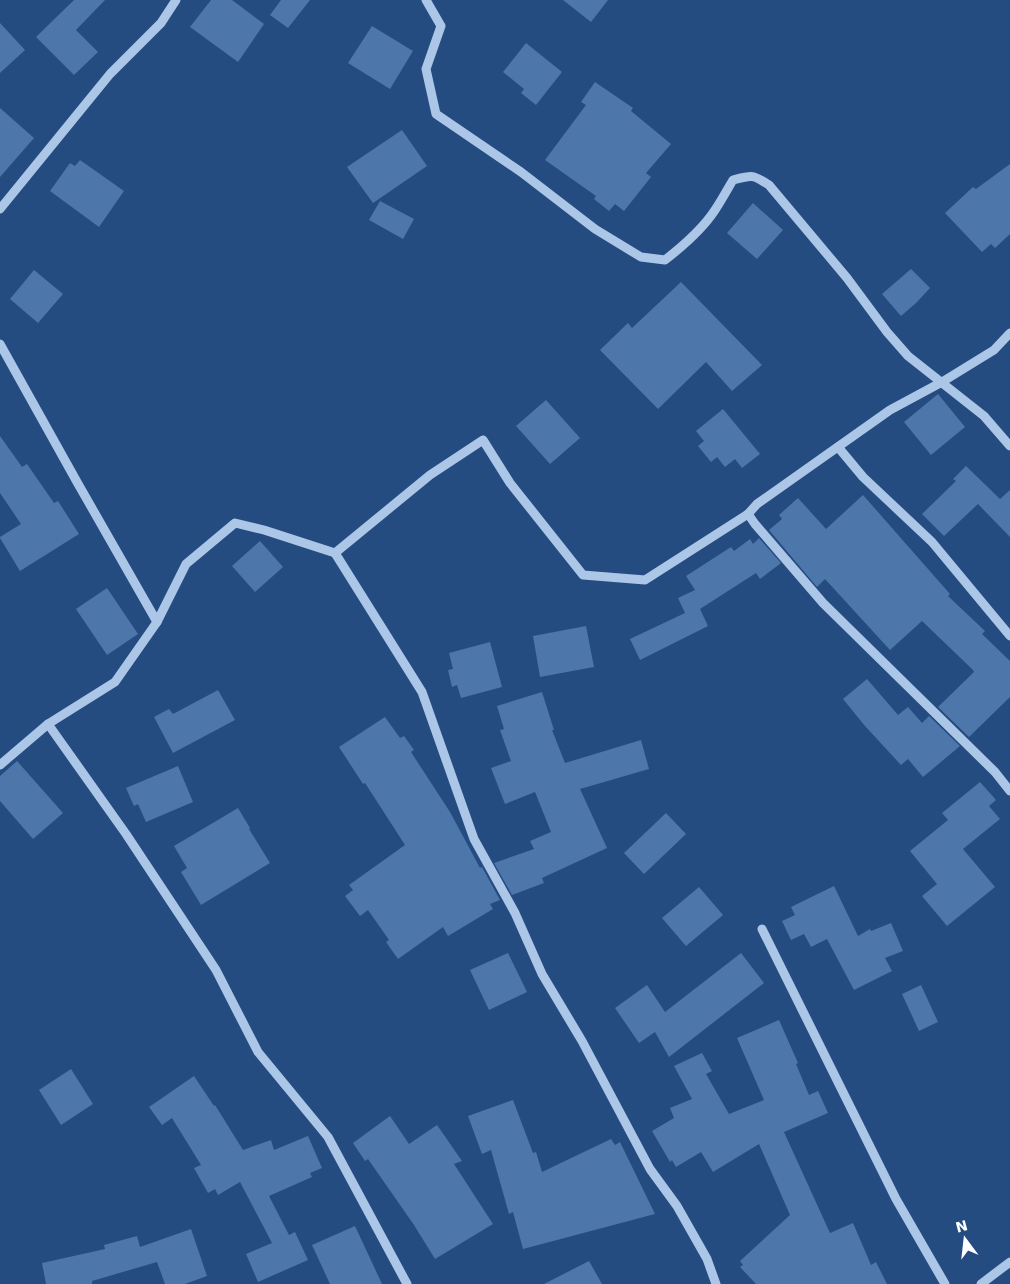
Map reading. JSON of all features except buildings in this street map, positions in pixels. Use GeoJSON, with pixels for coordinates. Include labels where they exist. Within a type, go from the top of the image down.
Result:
{"type":"FeatureCollection","features":[{"type":"Feature","properties":{"kind":"street"},"geometry":{"type":"LineString","coordinates":[[0,209],[110,74],[161,23],[176,0]]}},
{"type":"Feature","properties":{"kind":"street"},"geometry":{"type":"LineString","coordinates":[[426,0],[441,26],[426,69],[436,114],[521,172],[595,229],[641,257],[665,260],[693,235],[714,212],[732,180],[746,176],[755,176],[769,185],[847,278],[887,332],[908,356],[984,416],[1010,446]]}},
{"type":"Feature","properties":{"kind":"street"},"geometry":{"type":"LineString","coordinates":[[335,553],[430,474],[483,440],[510,483],[583,575],[645,580],[748,514],[757,504],[890,410],[942,382],[994,350],[1010,334]]}},
{"type":"Feature","properties":{"kind":"street"},"geometry":{"type":"LineString","coordinates":[[0,344],[158,622]]}},
{"type":"Feature","properties":{"kind":"street"},"geometry":{"type":"LineString","coordinates":[[838,447],[863,477],[932,542],[1010,636]]}},
{"type":"Feature","properties":{"kind":"street"},"geometry":{"type":"LineString","coordinates":[[748,514],[823,603],[995,772],[1010,791]]}},
{"type":"Feature","properties":{"kind":"street"},"geometry":{"type":"LineString","coordinates":[[0,765],[48,724],[115,682],[158,622],[186,564],[235,523],[264,530],[335,553],[422,692],[474,839],[514,913],[542,974],[582,1041],[650,1169],[677,1206],[707,1259],[716,1284]]}},
{"type":"Feature","properties":{"kind":"street"},"geometry":{"type":"LineString","coordinates":[[48,724],[126,834],[216,970],[258,1052],[328,1137],[407,1284]]}},
{"type":"Feature","properties":{"kind":"street"},"geometry":{"type":"LineString","coordinates":[[762,930],[896,1199],[946,1284]]}},
{"type":"Feature","properties":{"kind":"street"},"geometry":{"type":"LineString","coordinates":[[981,1284],[1010,1262]]}}]}
